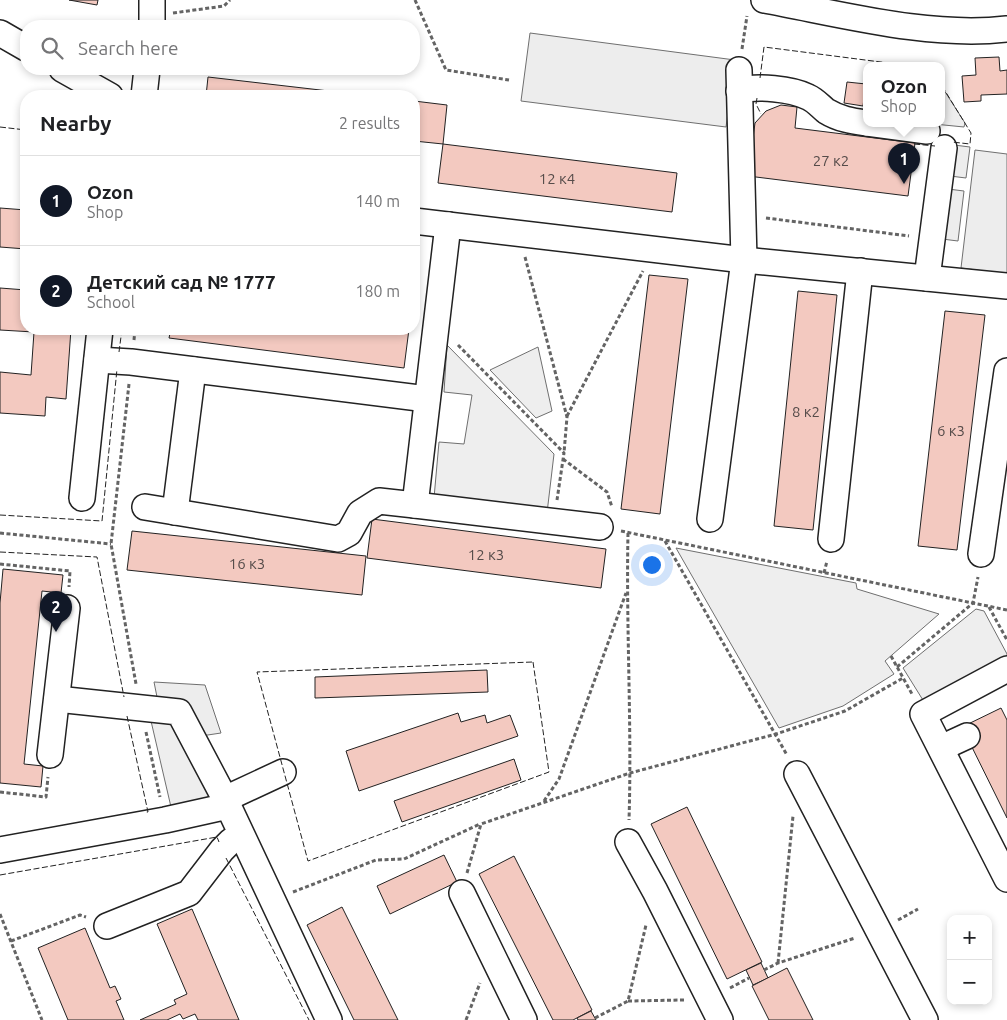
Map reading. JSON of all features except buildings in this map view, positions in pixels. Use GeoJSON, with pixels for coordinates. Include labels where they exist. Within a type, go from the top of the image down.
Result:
{"type":"FeatureCollection","features":[{"type":"Feature","properties":{"kind":"lane"},"geometry":{"type":"LineString","coordinates":[[756,4],[923,29],[992,31],[1007,29]]}},
{"type":"Feature","properties":{"kind":"lane"},"geometry":{"type":"LineString","coordinates":[[0,33],[20,45]]}},
{"type":"Feature","properties":{"kind":"lane"},"geometry":{"type":"LineString","coordinates":[[73,75],[99,90]]}},
{"type":"Feature","properties":{"kind":"lane"},"geometry":{"type":"LineString","coordinates":[[710,519],[744,260],[739,80],[758,88],[798,93],[810,98],[841,118],[863,122]]}},
{"type":"Feature","properties":{"kind":"lane"},"geometry":{"type":"LineString","coordinates":[[883,127],[936,140],[932,239],[927,278]]}},
{"type":"Feature","properties":{"kind":"lane"},"geometry":{"type":"LineString","coordinates":[[420,221],[744,260],[1007,286]]}},
{"type":"Feature","properties":{"kind":"lane"},"geometry":{"type":"LineString","coordinates":[[415,505],[448,225]]}},
{"type":"Feature","properties":{"kind":"lane"},"geometry":{"type":"LineString","coordinates":[[831,539],[860,271]]}},
{"type":"Feature","properties":{"kind":"lane"},"geometry":{"type":"LineString","coordinates":[[82,498],[99,335]]}},
{"type":"Feature","properties":{"kind":"lane"},"geometry":{"type":"LineString","coordinates":[[97,360],[131,362],[427,399]]}},
{"type":"Feature","properties":{"kind":"lane"},"geometry":{"type":"LineString","coordinates":[[175,512],[193,370]]}},
{"type":"Feature","properties":{"kind":"lane"},"geometry":{"type":"LineString","coordinates":[[981,554],[1007,371]]}},
{"type":"Feature","properties":{"kind":"lane"},"geometry":{"type":"LineString","coordinates":[[145,507],[338,539],[349,532],[360,513],[379,501],[554,522],[613,522]]}},
{"type":"Feature","properties":{"kind":"lane"},"geometry":{"type":"LineString","coordinates":[[50,754],[67,608]]}},
{"type":"Feature","properties":{"kind":"lane"},"geometry":{"type":"LineString","coordinates":[[1007,669],[924,714],[1007,879]]}},
{"type":"Feature","properties":{"kind":"lane"},"geometry":{"type":"LineString","coordinates":[[57,699],[179,712],[226,803],[329,1020]]}},
{"type":"Feature","properties":{"kind":"lane"},"geometry":{"type":"LineString","coordinates":[[941,748],[967,736]]}},
{"type":"Feature","properties":{"kind":"lane"},"geometry":{"type":"LineString","coordinates":[[0,850],[165,820],[226,803],[283,772]]}},
{"type":"Feature","properties":{"kind":"lane"},"geometry":{"type":"LineString","coordinates":[[797,774],[925,1020]]}},
{"type":"Feature","properties":{"kind":"lane"},"geometry":{"type":"LineString","coordinates":[[107,926],[189,893],[222,850],[231,841],[242,838]]}},
{"type":"Feature","properties":{"kind":"lane"},"geometry":{"type":"LineString","coordinates":[[628,842],[720,1020]]}},
{"type":"Feature","properties":{"kind":"lane"},"geometry":{"type":"LineString","coordinates":[[462,893],[524,1020]]}},
{"type":"Feature","properties":{"kind":"path"},"geometry":{"type":"LineString","coordinates":[[152,14],[224,6],[230,0]]}},
{"type":"Feature","properties":{"kind":"path"},"geometry":{"type":"LineString","coordinates":[[415,0],[446,70],[509,80]]}},
{"type":"Feature","properties":{"kind":"path"},"geometry":{"type":"LineString","coordinates":[[739,80],[756,4]]}},
{"type":"Feature","properties":{"kind":"path"},"geometry":{"type":"LineString","coordinates":[[145,86],[167,90]]}},
{"type":"Feature","properties":{"kind":"path"},"geometry":{"type":"LineString","coordinates":[[743,214],[932,239]]}},
{"type":"Feature","properties":{"kind":"path"},"geometry":{"type":"LineString","coordinates":[[519,233],[567,417],[564,454],[554,522]]}},
{"type":"Feature","properties":{"kind":"path"},"geometry":{"type":"LineString","coordinates":[[567,417],[654,249]]}},
{"type":"Feature","properties":{"kind":"path"},"geometry":{"type":"LineString","coordinates":[[436,324],[564,454]]}},
{"type":"Feature","properties":{"kind":"path"},"geometry":{"type":"LineString","coordinates":[[134,335],[111,544],[141,708],[165,820]]}},
{"type":"Feature","properties":{"kind":"path"},"geometry":{"type":"LineString","coordinates":[[119,410],[125,412]]}},
{"type":"Feature","properties":{"kind":"path"},"geometry":{"type":"LineString","coordinates":[[563,459],[607,492],[613,522],[628,533],[1007,610]]}},
{"type":"Feature","properties":{"kind":"path"},"geometry":{"type":"LineString","coordinates":[[0,533],[111,544]]}},
{"type":"Feature","properties":{"kind":"path"},"geometry":{"type":"LineString","coordinates":[[628,533],[630,773],[628,842]]}},
{"type":"Feature","properties":{"kind":"path"},"geometry":{"type":"LineString","coordinates":[[665,541],[797,774]]}},
{"type":"Feature","properties":{"kind":"path"},"geometry":{"type":"LineString","coordinates":[[0,564],[70,571],[67,608]]}},
{"type":"Feature","properties":{"kind":"path"},"geometry":{"type":"LineString","coordinates":[[544,802],[559,779],[627,590]]}},
{"type":"Feature","properties":{"kind":"path"},"geometry":{"type":"LineString","coordinates":[[897,667],[973,603]]}},
{"type":"Feature","properties":{"kind":"path"},"geometry":{"type":"LineString","coordinates":[[989,607],[1007,640]]}},
{"type":"Feature","properties":{"kind":"path"},"geometry":{"type":"LineString","coordinates":[[891,656],[924,714]]}},
{"type":"Feature","properties":{"kind":"path"},"geometry":{"type":"LineString","coordinates":[[272,900],[376,860],[404,859],[481,824],[630,773],[776,734],[845,711],[903,678]]}},
{"type":"Feature","properties":{"kind":"path"},"geometry":{"type":"LineString","coordinates":[[0,792],[46,797],[50,754]]}},
{"type":"Feature","properties":{"kind":"path"},"geometry":{"type":"LineString","coordinates":[[778,963],[793,812]]}},
{"type":"Feature","properties":{"kind":"path"},"geometry":{"type":"LineString","coordinates":[[462,893],[481,824]]}},
{"type":"Feature","properties":{"kind":"path"},"geometry":{"type":"LineString","coordinates":[[595,1018],[628,1001],[655,891]]}},
{"type":"Feature","properties":{"kind":"path"},"geometry":{"type":"LineString","coordinates":[[764,970],[778,963],[878,930],[918,909]]}},
{"type":"Feature","properties":{"kind":"path"},"geometry":{"type":"LineString","coordinates":[[0,914],[42,1020]]}},
{"type":"Feature","properties":{"kind":"path"},"geometry":{"type":"LineString","coordinates":[[11,941],[80,915],[107,926]]}},
{"type":"Feature","properties":{"kind":"path"},"geometry":{"type":"LineString","coordinates":[[466,1020],[491,952]]}},
{"type":"Feature","properties":{"kind":"shaded area"},"geometry":{"type":"Polygon","coordinates":[[[530,33],[735,60],[726,127],[521,101],[530,33]]]}},
{"type":"Feature","properties":{"kind":"shaded area"},"geometry":{"type":"Polygon","coordinates":[[[945,92],[965,123],[964,127],[945,125],[945,92]]]}},
{"type":"Feature","properties":{"kind":"shaded area"},"geometry":{"type":"Polygon","coordinates":[[[954,145],[970,147],[966,178],[950,176],[954,145]]]}},
{"type":"Feature","properties":{"kind":"shaded area"},"geometry":{"type":"Polygon","coordinates":[[[975,150],[1007,154],[1007,274],[961,268],[975,150]]]}},
{"type":"Feature","properties":{"kind":"shaded area"},"geometry":{"type":"Polygon","coordinates":[[[948,189],[964,191],[958,241],[942,239],[948,189]]]}},
{"type":"Feature","properties":{"kind":"shaded area"},"geometry":{"type":"Polygon","coordinates":[[[447,345],[554,454],[547,513],[434,498],[439,442],[464,444],[472,395],[444,392],[447,345]]]}},
{"type":"Feature","properties":{"kind":"shaded area"},"geometry":{"type":"Polygon","coordinates":[[[538,347],[552,411],[536,418],[490,370],[538,347]]]}},
{"type":"Feature","properties":{"kind":"shaded area"},"geometry":{"type":"Polygon","coordinates":[[[676,548],[856,583],[857,589],[939,614],[885,661],[894,674],[843,706],[779,728],[676,548]]]}},
{"type":"Feature","properties":{"kind":"shaded area"},"geometry":{"type":"Polygon","coordinates":[[[976,609],[984,611],[1007,654],[1007,661],[926,705],[903,668],[976,609]]]}},
{"type":"Feature","properties":{"kind":"shaded area"},"geometry":{"type":"Polygon","coordinates":[[[154,682],[205,685],[221,733],[201,736],[158,702],[154,682]]]}},
{"type":"Feature","properties":{"kind":"shaded area"},"geometry":{"type":"Polygon","coordinates":[[[151,721],[170,723],[177,727],[211,798],[171,807],[151,721]]]}},
{"type":"Feature","properties":{"kind":"fence"},"geometry":{"type":"LineString","coordinates":[[760,78],[764,47],[881,62]]}},
{"type":"Feature","properties":{"kind":"fence"},"geometry":{"type":"LineString","coordinates":[[945,91],[971,133],[970,144],[952,142]]}},
{"type":"Feature","properties":{"kind":"fence"},"geometry":{"type":"LineString","coordinates":[[757,98],[756,104],[761,114]]}},
{"type":"Feature","properties":{"kind":"fence"},"geometry":{"type":"LineString","coordinates":[[0,127],[20,129]]}},
{"type":"Feature","properties":{"kind":"fence"},"geometry":{"type":"LineString","coordinates":[[914,144],[935,146]]}},
{"type":"Feature","properties":{"kind":"fence"},"geometry":{"type":"LineString","coordinates":[[119,352],[121,335]]}},
{"type":"Feature","properties":{"kind":"fence"},"geometry":{"type":"LineString","coordinates":[[0,515],[102,521],[117,369]]}},
{"type":"Feature","properties":{"kind":"fence"},"geometry":{"type":"LineString","coordinates":[[0,552],[97,557],[124,697]]}},
{"type":"Feature","properties":{"kind":"fence"},"geometry":{"type":"LineString","coordinates":[[533,662],[549,772],[308,861],[257,672],[533,662]]}},
{"type":"Feature","properties":{"kind":"fence"},"geometry":{"type":"LineString","coordinates":[[127,716],[148,812],[145,812]]}},
{"type":"Feature","properties":{"kind":"fence"},"geometry":{"type":"LineString","coordinates":[[0,875],[217,837],[219,842]]}},
{"type":"Feature","properties":{"kind":"fence"},"geometry":{"type":"LineString","coordinates":[[226,858],[309,1020]]}},
{"type":"Feature","properties":{"kind":"place","name":"Ozon"},"geometry":{"type":"Point","coordinates":[904,184]}},
{"type":"Feature","properties":{"kind":"place","name":"Детский сад № 1777"},"geometry":{"type":"Point","coordinates":[56,632]}}]}
